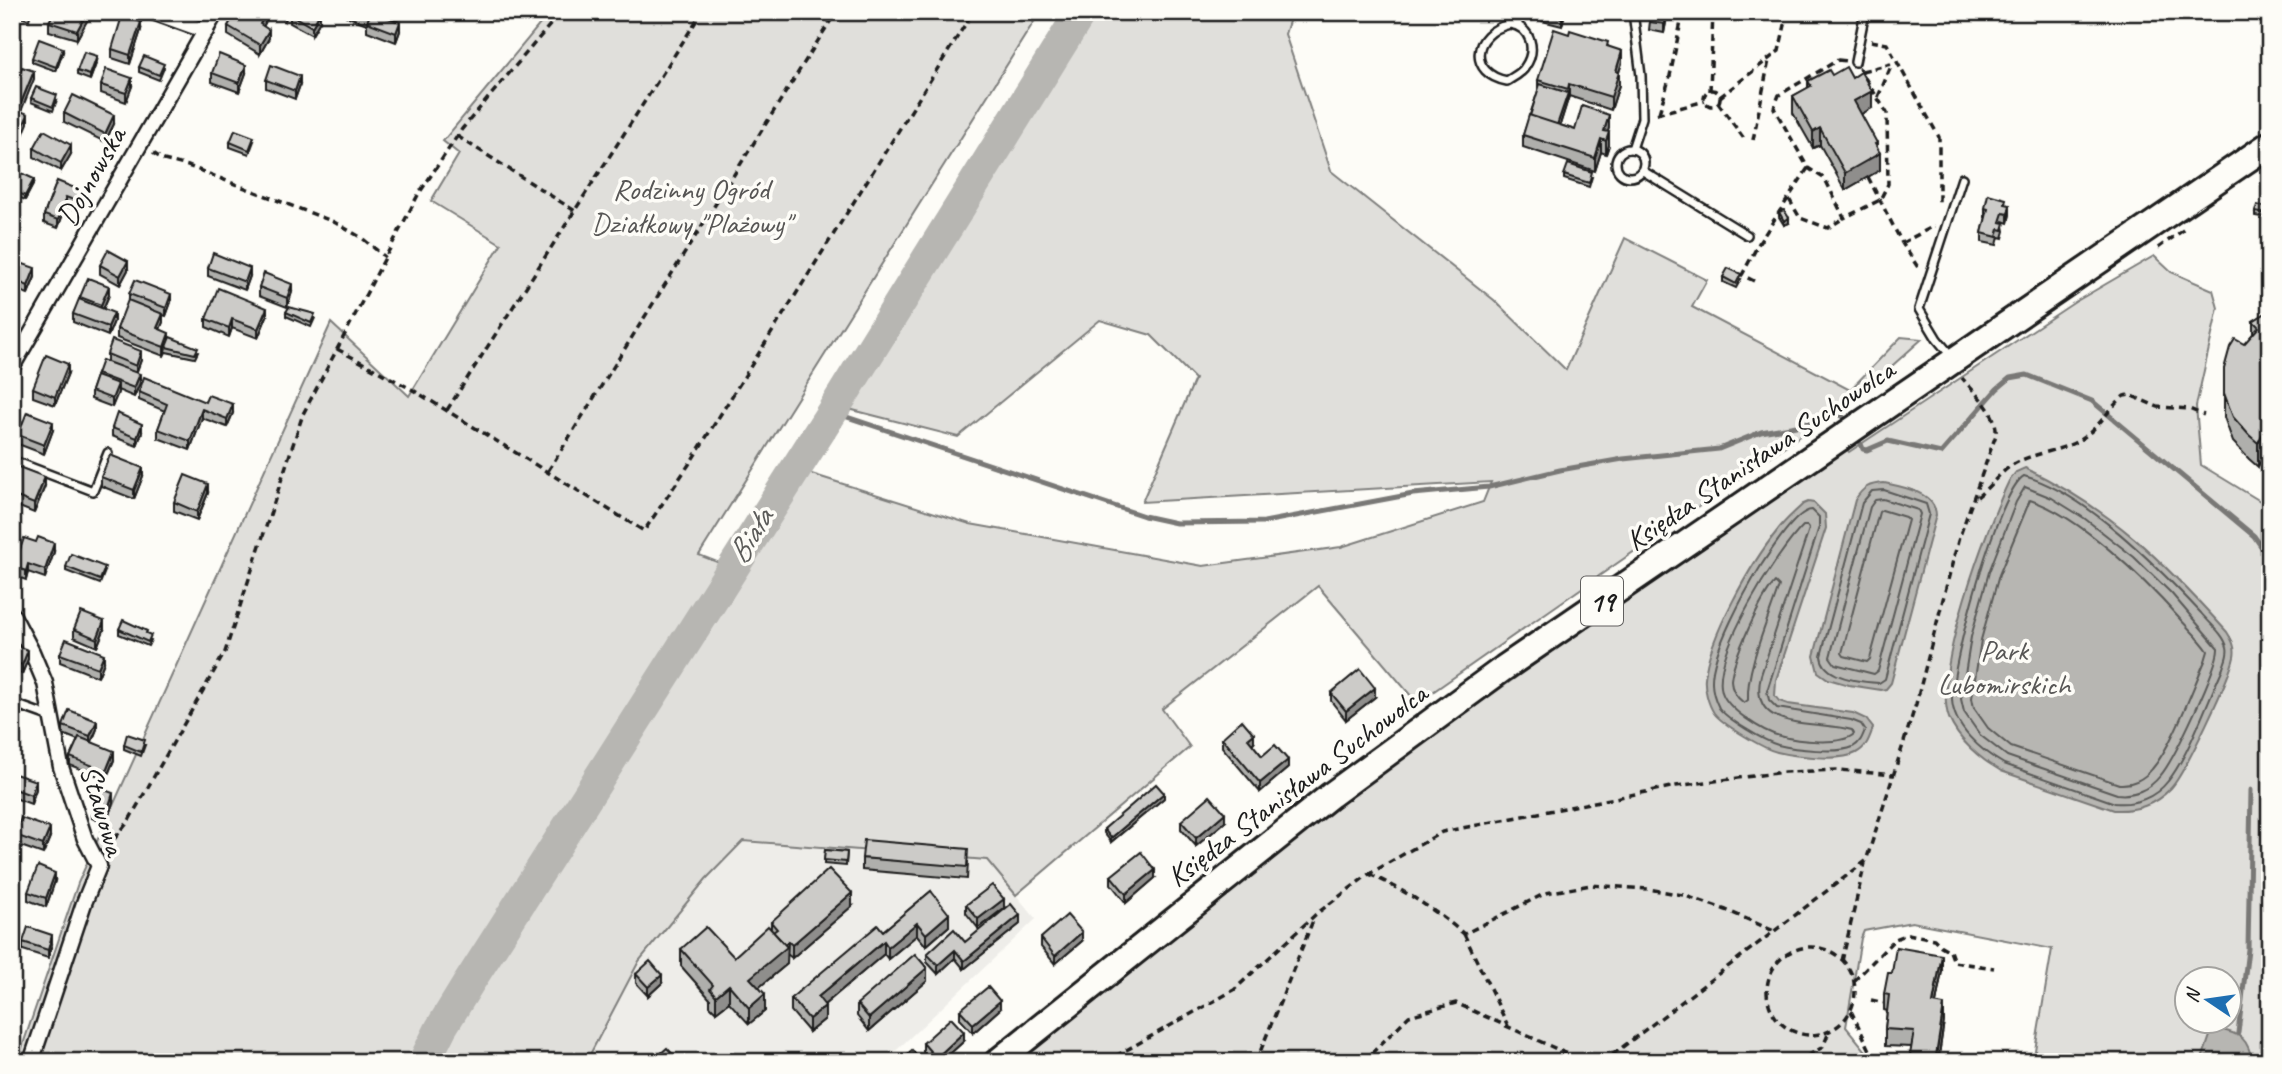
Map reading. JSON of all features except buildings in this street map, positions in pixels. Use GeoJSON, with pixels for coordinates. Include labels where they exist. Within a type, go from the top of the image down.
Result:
{"type":"FeatureCollection","features":[{"type":"Feature","properties":{"kind":"highway","name":"Księdza Stanisława Suchowolca"},"geometry":{"type":"LineString","coordinates":[[997,1062],[1331,795],[1494,676],[1958,368],[2270,144]]}},
{"type":"Feature","properties":{"kind":"street"},"geometry":{"type":"LineString","coordinates":[[153,12],[206,31]]}},
{"type":"Feature","properties":{"kind":"street","name":"Dojnowska"},"geometry":{"type":"LineString","coordinates":[[12,367],[216,12]]}},
{"type":"Feature","properties":{"kind":"street","name":"Stawowa"},"geometry":{"type":"LineString","coordinates":[[12,614],[45,683],[61,767],[85,839],[99,866],[30,1062]]}},
{"type":"Feature","properties":{"kind":"lane"},"geometry":{"type":"LineString","coordinates":[[1517,25],[1522,12]]}},
{"type":"Feature","properties":{"kind":"lane"},"geometry":{"type":"LineString","coordinates":[[1632,149],[1642,118],[1641,76],[1633,12]]}},
{"type":"Feature","properties":{"kind":"lane"},"geometry":{"type":"LineString","coordinates":[[1855,62],[1865,12]]}},
{"type":"Feature","properties":{"kind":"lane"},"geometry":{"type":"LineString","coordinates":[[1517,25],[1525,30],[1531,40],[1530,56],[1525,68],[1507,81],[1496,79],[1488,74],[1481,63],[1479,50],[1484,37],[1496,27],[1517,25]]}},
{"type":"Feature","properties":{"kind":"lane"},"geometry":{"type":"LineString","coordinates":[[1632,149],[1642,154],[1643,171],[1630,178],[1622,175],[1617,170],[1618,155],[1624,150],[1632,149]]}},
{"type":"Feature","properties":{"kind":"lane"},"geometry":{"type":"LineString","coordinates":[[1643,171],[1747,235]]}},
{"type":"Feature","properties":{"kind":"lane"},"geometry":{"type":"LineString","coordinates":[[1958,368],[1919,309],[1962,178]]}},
{"type":"Feature","properties":{"kind":"lane"},"geometry":{"type":"LineString","coordinates":[[12,460],[93,491],[108,453]]}},
{"type":"Feature","properties":{"kind":"lane"},"geometry":{"type":"LineString","coordinates":[[12,703],[52,718]]}},
{"type":"Feature","properties":{"kind":"path"},"geometry":{"type":"LineString","coordinates":[[99,866],[106,850],[128,822],[225,652],[303,414],[418,195],[457,136],[561,12]]}},
{"type":"Feature","properties":{"kind":"path"},"geometry":{"type":"LineString","coordinates":[[447,410],[702,12]]}},
{"type":"Feature","properties":{"kind":"path"},"geometry":{"type":"LineString","coordinates":[[548,471],[836,12]]}},
{"type":"Feature","properties":{"kind":"path"},"geometry":{"type":"LineString","coordinates":[[337,349],[447,410],[644,531],[697,452],[972,12]]}},
{"type":"Feature","properties":{"kind":"path"},"geometry":{"type":"LineString","coordinates":[[1659,113],[1670,76],[1683,12]]}},
{"type":"Feature","properties":{"kind":"path"},"geometry":{"type":"LineString","coordinates":[[1705,101],[1705,95],[1710,90],[1713,12]]}},
{"type":"Feature","properties":{"kind":"path"},"geometry":{"type":"LineString","coordinates":[[1705,101],[1711,106],[1718,103],[1720,97],[1769,60],[1782,46],[1788,12]]}},
{"type":"Feature","properties":{"kind":"path"},"geometry":{"type":"LineString","coordinates":[[1860,37],[1887,44],[1894,62],[1940,137],[1939,212]]}},
{"type":"Feature","properties":{"kind":"path"},"geometry":{"type":"LineString","coordinates":[[1754,140],[1769,60]]}},
{"type":"Feature","properties":{"kind":"path"},"geometry":{"type":"LineString","coordinates":[[1789,199],[1800,218],[1828,228],[1880,200],[1888,184],[1887,113],[1855,62],[1838,60],[1779,95],[1774,108],[1808,169],[1825,179],[1844,218]]}},
{"type":"Feature","properties":{"kind":"path"},"geometry":{"type":"LineString","coordinates":[[1861,71],[1894,62]]}},
{"type":"Feature","properties":{"kind":"path"},"geometry":{"type":"LineString","coordinates":[[1878,98],[1894,62]]}},
{"type":"Feature","properties":{"kind":"path"},"geometry":{"type":"LineString","coordinates":[[1710,90],[1720,97]]}},
{"type":"Feature","properties":{"kind":"path"},"geometry":{"type":"LineString","coordinates":[[1642,118],[1705,101]]}},
{"type":"Feature","properties":{"kind":"path"},"geometry":{"type":"LineString","coordinates":[[1718,103],[1745,140]]}},
{"type":"Feature","properties":{"kind":"path"},"geometry":{"type":"LineString","coordinates":[[457,136],[575,211]]}},
{"type":"Feature","properties":{"kind":"path"},"geometry":{"type":"LineString","coordinates":[[141,144],[164,160],[188,166],[334,222],[362,238],[385,257]]}},
{"type":"Feature","properties":{"kind":"path"},"geometry":{"type":"LineString","coordinates":[[1754,281],[1742,275],[1759,243],[1808,169]]}},
{"type":"Feature","properties":{"kind":"path"},"geometry":{"type":"LineString","coordinates":[[1868,177],[1902,243],[1928,283]]}},
{"type":"Feature","properties":{"kind":"path"},"geometry":{"type":"LineString","coordinates":[[1902,243],[1937,224]]}},
{"type":"Feature","properties":{"kind":"path"},"geometry":{"type":"LineString","coordinates":[[1842,961],[1866,861],[1916,704],[1958,541],[1996,435],[1997,425],[1993,416],[1958,368]]}},
{"type":"Feature","properties":{"kind":"path"},"geometry":{"type":"LineString","coordinates":[[1975,498],[2010,466],[2084,438],[2124,396],[2130,395],[2158,407],[2189,409],[2204,415]]}},
{"type":"Feature","properties":{"kind":"path"},"geometry":{"type":"LineString","coordinates":[[1105,1062],[1234,990],[1315,915],[1369,874],[1442,832],[1676,786],[1784,772],[1840,770],[1894,775]]}},
{"type":"Feature","properties":{"kind":"path"},"geometry":{"type":"LineString","coordinates":[[1603,1062],[1866,861]]}},
{"type":"Feature","properties":{"kind":"path"},"geometry":{"type":"LineString","coordinates":[[1369,874],[1435,910],[1464,934],[1507,1026]]}},
{"type":"Feature","properties":{"kind":"path"},"geometry":{"type":"LineString","coordinates":[[1464,934],[1546,893],[1591,885],[1648,889],[1684,895],[1774,931]]}},
{"type":"Feature","properties":{"kind":"path"},"geometry":{"type":"LineString","coordinates":[[1256,1062],[1315,915]]}},
{"type":"Feature","properties":{"kind":"path"},"geometry":{"type":"LineString","coordinates":[[1854,981],[1895,939],[1908,933],[1934,939],[1950,951],[1954,962],[1994,968]]}},
{"type":"Feature","properties":{"kind":"path"},"geometry":{"type":"LineString","coordinates":[[1808,947],[1823,948],[1837,955],[1842,961],[1848,966],[1854,981],[1855,996],[1851,1011],[1842,1023],[1829,1032],[1814,1036],[1798,1034],[1784,1027],[1770,1009],[1767,986],[1771,971],[1780,959],[1793,950],[1808,947]]}},
{"type":"Feature","properties":{"kind":"path"},"geometry":{"type":"LineString","coordinates":[[1871,1000],[1885,1003]]}},
{"type":"Feature","properties":{"kind":"path"},"geometry":{"type":"LineString","coordinates":[[1363,1062],[1409,1016],[1456,1003],[1585,1062]]}},
{"type":"Feature","properties":{"kind":"path"},"geometry":{"type":"LineString","coordinates":[[1851,1011],[1870,1049],[1881,1062]]}},
{"type":"Feature","properties":{"kind":"path"},"geometry":{"type":"LineString","coordinates":[[1797,1062],[1824,1047],[1829,1032]]}},
{"type":"Feature","properties":{"kind":"shaded area"},"geometry":{"type":"Polygon","coordinates":[[[744,841],[987,860],[1036,919],[884,1062],[586,1062],[639,961],[706,879],[744,841]]]}},
{"type":"Feature","properties":{"kind":"green space","name":"Rodzinny Ogród Działkowy \"Plażowy\""},"geometry":{"type":"Polygon","coordinates":[[[550,12],[1040,12],[699,555],[740,571],[802,471],[970,524],[1203,566],[1341,547],[1483,502],[1491,482],[1142,502],[1195,379],[1151,335],[1100,320],[958,437],[837,406],[1082,12],[1292,12],[1285,34],[1331,171],[1494,300],[1566,370],[1625,238],[1707,280],[1692,307],[1850,390],[1901,337],[1922,339],[1864,391],[1417,703],[1318,586],[1162,709],[1190,747],[1016,895],[987,860],[743,841],[706,879],[639,961],[586,1062],[17,1062],[78,883],[331,323],[409,396],[501,244],[431,201],[459,154],[443,141],[550,12]]]}},
{"type":"Feature","properties":{"kind":"green space","name":"Park Lubomirskich"},"geometry":{"type":"Polygon","coordinates":[[[2154,256],[2171,272],[2213,290],[2218,308],[2196,406],[2201,465],[2270,507],[2269,1062],[2033,1062],[2052,949],[1912,922],[1864,931],[1861,938],[1846,1027],[1875,1062],[1015,1062],[1340,803],[1652,580],[1846,448],[1849,452],[2075,302],[2154,256]]]}},
{"type":"Feature","properties":{"kind":"water"},"geometry":{"type":"Polygon","coordinates":[[[2025,468],[2085,501],[2135,539],[2204,606],[2227,632],[2233,644],[2231,668],[2178,779],[2159,799],[2145,806],[2114,810],[2001,771],[1970,748],[1949,718],[1946,697],[1948,668],[1964,600],[1999,502],[2009,481],[2016,472],[2025,468]]]}},
{"type":"Feature","properties":{"kind":"water"},"geometry":{"type":"Polygon","coordinates":[[[1884,483],[1924,496],[1934,507],[1936,515],[1891,683],[1881,690],[1828,679],[1818,672],[1814,656],[1855,500],[1867,487],[1884,483]]]}},
{"type":"Feature","properties":{"kind":"water"},"geometry":{"type":"Polygon","coordinates":[[[1808,502],[1814,503],[1825,514],[1826,528],[1776,680],[1775,696],[1779,701],[1788,704],[1853,713],[1866,719],[1873,728],[1869,739],[1860,751],[1849,756],[1795,755],[1763,746],[1718,718],[1710,705],[1705,686],[1708,661],[1714,643],[1744,581],[1780,527],[1808,502]]]}},
{"type":"Feature","properties":{"kind":"water"},"geometry":{"type":"Polygon","coordinates":[[[2210,1036],[2239,1036],[2246,1042],[2253,1062],[2201,1062],[2210,1036]]]}},
{"type":"Feature","properties":{"kind":"waterway","name":"Biała"},"geometry":{"type":"LineString","coordinates":[[424,1062],[468,984],[832,412],[1081,12]]}},
{"type":"Feature","properties":{"kind":"waterway"},"geometry":{"type":"LineString","coordinates":[[1861,444],[1863,449],[1867,450],[1888,441],[1941,453],[1997,389],[2010,378],[2027,375],[2092,401],[2254,536],[2270,559]]}},
{"type":"Feature","properties":{"kind":"waterway"},"geometry":{"type":"LineString","coordinates":[[832,412],[1144,516],[1176,523],[1264,522],[1413,494],[1489,487],[1560,470],[1623,459],[1719,449],[1761,432],[1802,425],[1836,413],[1843,417]]}},
{"type":"Feature","properties":{"kind":"waterway"},"geometry":{"type":"LineString","coordinates":[[2244,983],[2248,949],[2251,790]]}}]}
